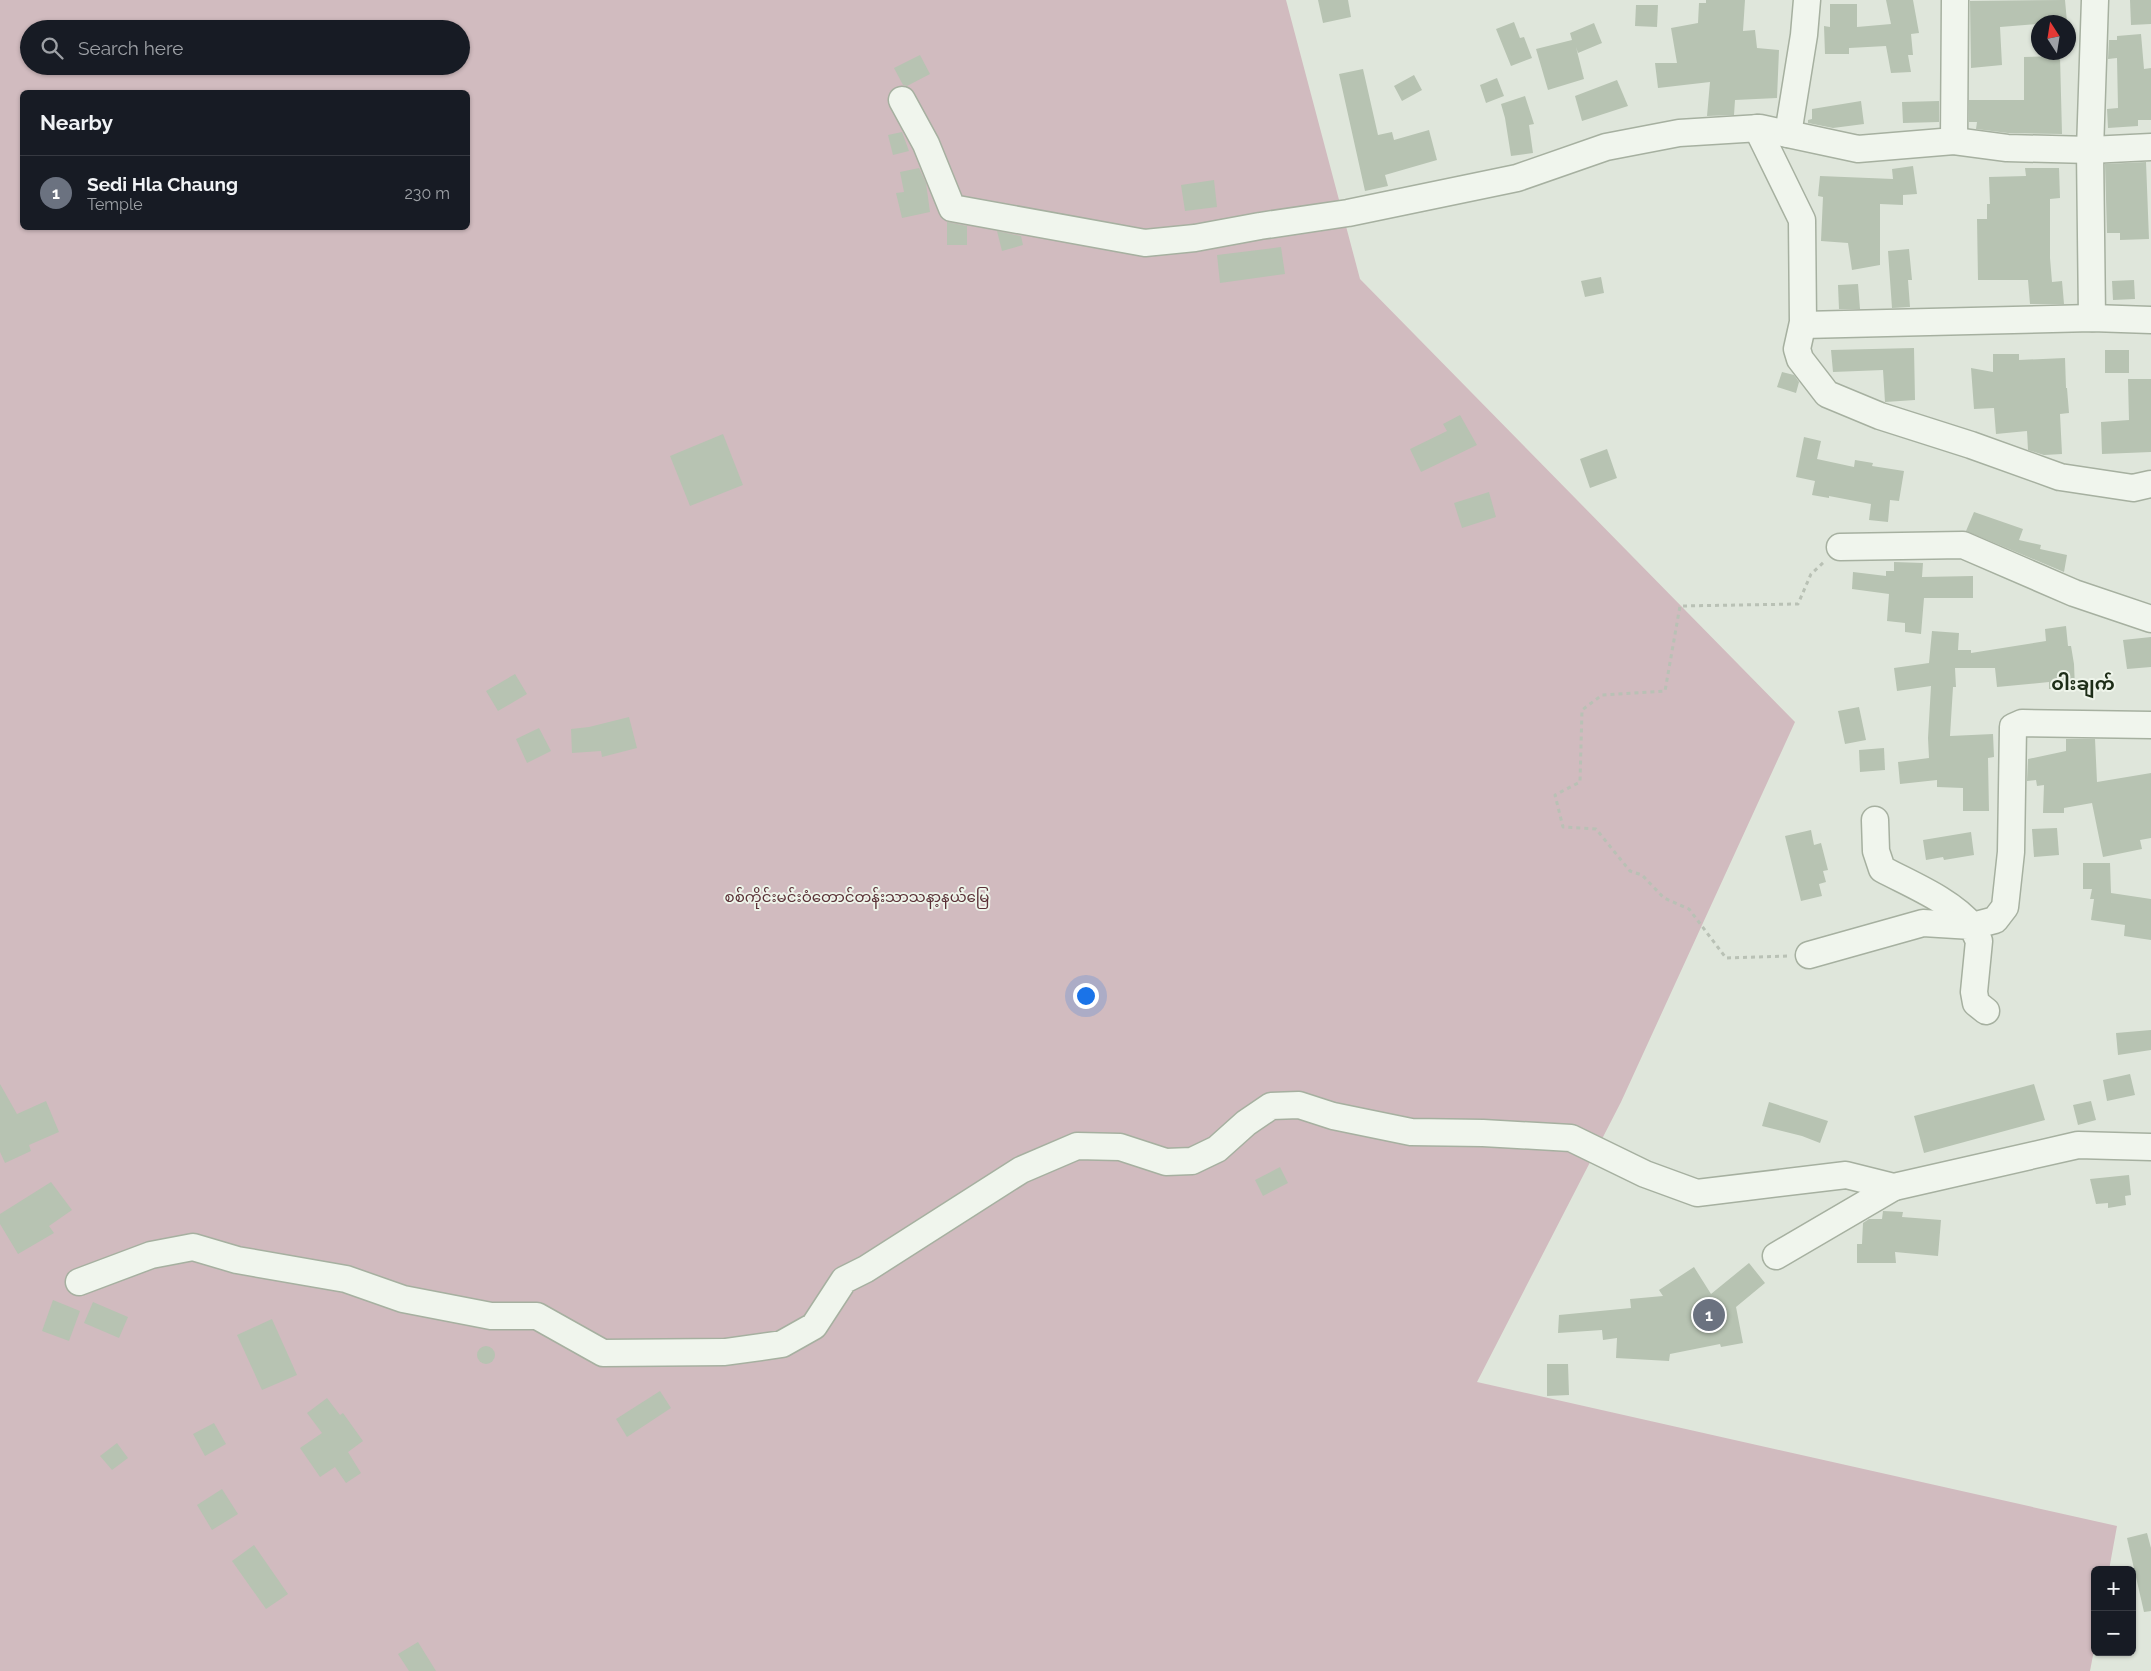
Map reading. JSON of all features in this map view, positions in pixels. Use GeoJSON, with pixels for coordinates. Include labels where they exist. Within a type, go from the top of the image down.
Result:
{"type":"FeatureCollection","features":[{"type":"Feature","properties":{"kind":"street"},"geometry":{"type":"LineString","coordinates":[[1788,134],[1804,35],[1807,0]]}},
{"type":"Feature","properties":{"kind":"street"},"geometry":{"type":"LineString","coordinates":[[1954,141],[1955,0]]}},
{"type":"Feature","properties":{"kind":"street"},"geometry":{"type":"LineString","coordinates":[[2092,318],[2090,150],[2095,0]]}},
{"type":"Feature","properties":{"kind":"street"},"geometry":{"type":"LineString","coordinates":[[902,100],[926,144],[952,208],[1145,243],[1195,238],[1348,213],[1516,178],[1606,147],[1678,133],[1757,128],[1858,149],[1954,141],[2007,148],[2090,150],[2151,147]]}},
{"type":"Feature","properties":{"kind":"street"},"geometry":{"type":"LineString","coordinates":[[1757,128],[1802,220],[1803,325],[1797,349],[1800,359],[1827,394],[1880,416],[1971,445],[2060,477],[2133,488],[2151,484]]}},
{"type":"Feature","properties":{"kind":"street"},"geometry":{"type":"LineString","coordinates":[[1803,325],[2092,318],[2151,320]]}},
{"type":"Feature","properties":{"kind":"street"},"geometry":{"type":"LineString","coordinates":[[1840,547],[1963,545],[2074,593],[2151,619]]}},
{"type":"Feature","properties":{"kind":"street"},"geometry":{"type":"LineString","coordinates":[[1809,955],[1923,923],[1972,926],[1995,920],[2005,907],[2011,852],[2013,727],[2022,723],[2151,725]]}},
{"type":"Feature","properties":{"kind":"street"},"geometry":{"type":"LineString","coordinates":[[1875,820],[1876,851],[1882,869],[1941,901],[1964,916],[1972,926],[1979,941],[1974,992],[1976,1003],[1986,1011]]}},
{"type":"Feature","properties":{"kind":"street"},"geometry":{"type":"LineString","coordinates":[[79,1282],[152,1255],[193,1247],[237,1260],[346,1279],[403,1299],[491,1316],[537,1316],[603,1354],[725,1352],[782,1344],[814,1326],[844,1280],[866,1269],[1021,1170],[1077,1146],[1120,1147],[1166,1162],[1192,1161],[1217,1149],[1246,1123],[1271,1106],[1299,1105],[1333,1116],[1411,1132],[1483,1133],[1570,1138],[1645,1174],[1697,1193],[1846,1175],[1894,1188]]}},
{"type":"Feature","properties":{"kind":"street"},"geometry":{"type":"LineString","coordinates":[[1776,1256],[1894,1188],[2078,1145],[2151,1147]]}},
{"type":"Feature","properties":{"kind":"path"},"geometry":{"type":"LineString","coordinates":[[1809,955],[1726,958],[1689,909],[1664,898],[1642,876],[1630,871],[1596,828],[1563,827],[1555,795],[1580,782],[1582,710],[1602,695],[1665,691],[1680,606],[1798,604],[1811,574],[1840,547]]}},
{"type":"Feature","properties":{"kind":"green space","name":"စစ်ကိုင်းမင်းဝံတောင်တန်းသာသနာ့နယ်မြေ"},"geometry":{"type":"Polygon","coordinates":[[[0,0],[1286,0],[1360,279],[1795,722],[1621,1102],[1477,1382],[2117,1526],[2110,1566],[2091,1566],[2091,1656],[2093,1656],[2090,1671],[0,1671],[0,0]]]}},
{"type":"Feature","properties":{"kind":"building"},"geometry":{"type":"Polygon","coordinates":[[[1318,0],[1348,0],[1351,17],[1323,23],[1318,0]]]}},
{"type":"Feature","properties":{"kind":"building"},"geometry":{"type":"Polygon","coordinates":[[[1706,0],[1745,0],[1743,31],[1755,30],[1757,48],[1779,50],[1777,98],[1735,100],[1734,115],[1707,116],[1710,82],[1658,88],[1655,63],[1677,63],[1671,28],[1698,23],[1699,3],[1706,3],[1706,0]]]}},
{"type":"Feature","properties":{"kind":"building"},"geometry":{"type":"Polygon","coordinates":[[[1886,0],[1913,0],[1919,33],[1911,34],[1913,55],[1908,55],[1911,72],[1891,73],[1886,46],[1849,48],[1849,54],[1825,54],[1824,26],[1830,27],[1830,4],[1857,4],[1857,27],[1891,24],[1886,0]]]}},
{"type":"Feature","properties":{"kind":"building"},"geometry":{"type":"Polygon","coordinates":[[[2065,0],[2066,15],[2031,15],[2031,25],[2000,27],[2002,65],[1971,68],[1970,1],[2065,0]]]}},
{"type":"Feature","properties":{"kind":"building"},"geometry":{"type":"Polygon","coordinates":[[[2130,0],[2151,0],[2151,24],[2131,25],[2130,0]]]}},
{"type":"Feature","properties":{"kind":"building"},"geometry":{"type":"Polygon","coordinates":[[[1636,5],[1658,5],[1657,27],[1635,26],[1636,5]]]}},
{"type":"Feature","properties":{"kind":"building"},"geometry":{"type":"Polygon","coordinates":[[[1514,22],[1520,38],[1524,37],[1532,58],[1511,66],[1496,29],[1514,22]]]}},
{"type":"Feature","properties":{"kind":"building"},"geometry":{"type":"Polygon","coordinates":[[[1594,23],[1602,43],[1578,53],[1576,47],[1584,79],[1548,90],[1536,49],[1572,40],[1570,33],[1594,23]]]}},
{"type":"Feature","properties":{"kind":"building"},"geometry":{"type":"Polygon","coordinates":[[[2141,34],[2144,69],[2151,68],[2151,120],[2138,120],[2138,126],[2108,128],[2107,109],[2118,108],[2117,58],[2108,59],[2109,40],[2117,40],[2117,36],[2141,34]]]}},
{"type":"Feature","properties":{"kind":"building"},"geometry":{"type":"Polygon","coordinates":[[[920,55],[930,74],[907,86],[903,85],[894,68],[920,55]]]}},
{"type":"Feature","properties":{"kind":"building"},"geometry":{"type":"Polygon","coordinates":[[[2024,57],[2031,57],[2031,60],[2060,60],[2062,134],[2008,133],[1976,129],[1977,122],[1969,122],[1969,100],[2024,100],[2024,57]]]}},
{"type":"Feature","properties":{"kind":"building"},"geometry":{"type":"Polygon","coordinates":[[[1363,69],[1378,135],[1392,132],[1394,140],[1429,130],[1437,160],[1385,175],[1388,186],[1365,191],[1339,74],[1363,69]]]}},
{"type":"Feature","properties":{"kind":"building"},"geometry":{"type":"Polygon","coordinates":[[[1414,75],[1422,90],[1402,101],[1394,86],[1414,75]]]}},
{"type":"Feature","properties":{"kind":"building"},"geometry":{"type":"Polygon","coordinates":[[[1497,78],[1504,96],[1486,103],[1480,85],[1497,78]]]}},
{"type":"Feature","properties":{"kind":"building"},"geometry":{"type":"Polygon","coordinates":[[[1617,80],[1628,106],[1582,121],[1575,96],[1617,80]]]}},
{"type":"Feature","properties":{"kind":"building"},"geometry":{"type":"Polygon","coordinates":[[[1525,96],[1534,124],[1529,125],[1533,153],[1511,156],[1501,104],[1525,96]]]}},
{"type":"Feature","properties":{"kind":"building"},"geometry":{"type":"Polygon","coordinates":[[[1861,101],[1864,124],[1833,128],[1808,123],[1808,120],[1812,119],[1812,109],[1861,101]]]}},
{"type":"Feature","properties":{"kind":"building"},"geometry":{"type":"Polygon","coordinates":[[[1939,101],[1939,122],[1903,123],[1902,102],[1939,101]]]}},
{"type":"Feature","properties":{"kind":"building"},"geometry":{"type":"Polygon","coordinates":[[[902,132],[909,151],[893,155],[888,135],[902,132]]]}},
{"type":"Feature","properties":{"kind":"building"},"geometry":{"type":"Polygon","coordinates":[[[2146,162],[2149,239],[2120,240],[2120,233],[2107,233],[2105,164],[2146,162]]]}},
{"type":"Feature","properties":{"kind":"building"},"geometry":{"type":"Polygon","coordinates":[[[1913,166],[1917,194],[1903,195],[1903,205],[1880,204],[1880,265],[1852,270],[1848,243],[1821,241],[1823,197],[1818,196],[1820,176],[1893,179],[1892,169],[1913,166]]]}},
{"type":"Feature","properties":{"kind":"building"},"geometry":{"type":"Polygon","coordinates":[[[919,168],[926,183],[930,212],[902,218],[896,193],[904,192],[900,172],[919,168]]]}},
{"type":"Feature","properties":{"kind":"building"},"geometry":{"type":"Polygon","coordinates":[[[2025,168],[2059,168],[2060,198],[2050,199],[2050,258],[2052,282],[2062,281],[2064,304],[2030,304],[2028,280],[1978,280],[1977,219],[1987,219],[1987,204],[1990,204],[1989,177],[2026,176],[2025,168]]]}},
{"type":"Feature","properties":{"kind":"building"},"geometry":{"type":"Polygon","coordinates":[[[1214,180],[1217,207],[1185,211],[1181,185],[1214,180]]]}},
{"type":"Feature","properties":{"kind":"building"},"geometry":{"type":"Polygon","coordinates":[[[947,222],[967,226],[967,245],[947,245],[947,222]]]}},
{"type":"Feature","properties":{"kind":"building"},"geometry":{"type":"Polygon","coordinates":[[[997,231],[1021,236],[1023,245],[1002,251],[997,231]]]}},
{"type":"Feature","properties":{"kind":"building"},"geometry":{"type":"Polygon","coordinates":[[[1281,247],[1285,274],[1220,283],[1217,255],[1281,247]]]}},
{"type":"Feature","properties":{"kind":"building"},"geometry":{"type":"Polygon","coordinates":[[[1909,249],[1912,280],[1908,280],[1910,307],[1892,308],[1888,251],[1909,249]]]}},
{"type":"Feature","properties":{"kind":"building"},"geometry":{"type":"Polygon","coordinates":[[[1601,277],[1604,293],[1585,297],[1581,281],[1601,277]]]}},
{"type":"Feature","properties":{"kind":"building"},"geometry":{"type":"Polygon","coordinates":[[[2134,280],[2135,299],[2113,300],[2112,281],[2134,280]]]}},
{"type":"Feature","properties":{"kind":"building"},"geometry":{"type":"Polygon","coordinates":[[[1858,284],[1860,309],[1839,309],[1838,285],[1858,284]]]}},
{"type":"Feature","properties":{"kind":"building"},"geometry":{"type":"Polygon","coordinates":[[[1914,348],[1915,400],[1885,402],[1883,370],[1833,372],[1831,350],[1914,348]]]}},
{"type":"Feature","properties":{"kind":"building"},"geometry":{"type":"Polygon","coordinates":[[[2105,350],[2129,350],[2129,373],[2105,373],[2105,350]]]}},
{"type":"Feature","properties":{"kind":"building"},"geometry":{"type":"Polygon","coordinates":[[[1993,354],[2019,354],[2019,360],[2065,358],[2069,413],[2060,414],[2062,454],[2044,455],[2028,450],[2027,431],[1996,434],[1994,408],[1974,409],[1971,368],[1993,372],[1993,354]]]}},
{"type":"Feature","properties":{"kind":"building"},"geometry":{"type":"Polygon","coordinates":[[[1782,372],[1794,375],[1799,382],[1796,393],[1777,387],[1782,372]]]}},
{"type":"Feature","properties":{"kind":"building"},"geometry":{"type":"Polygon","coordinates":[[[2128,379],[2151,379],[2151,452],[2102,454],[2101,422],[2129,420],[2128,379]]]}},
{"type":"Feature","properties":{"kind":"building"},"geometry":{"type":"Polygon","coordinates":[[[1460,415],[1477,445],[1421,472],[1410,449],[1447,431],[1443,424],[1460,415]]]}},
{"type":"Feature","properties":{"kind":"building"},"geometry":{"type":"Polygon","coordinates":[[[723,434],[743,485],[690,506],[670,456],[723,434]]]}},
{"type":"Feature","properties":{"kind":"building"},"geometry":{"type":"Polygon","coordinates":[[[1804,437],[1821,441],[1817,459],[1854,467],[1855,460],[1873,463],[1872,466],[1904,471],[1899,501],[1890,500],[1888,522],[1869,520],[1871,504],[1829,496],[1829,498],[1812,495],[1815,481],[1796,477],[1804,437]]]}},
{"type":"Feature","properties":{"kind":"building"},"geometry":{"type":"Polygon","coordinates":[[[1607,449],[1617,478],[1590,488],[1580,459],[1607,449]]]}},
{"type":"Feature","properties":{"kind":"building"},"geometry":{"type":"Polygon","coordinates":[[[1489,492],[1496,517],[1462,528],[1454,503],[1489,492]]]}},
{"type":"Feature","properties":{"kind":"building"},"geometry":{"type":"Polygon","coordinates":[[[1974,512],[2023,529],[2019,540],[2041,545],[2040,549],[2067,555],[2064,572],[1966,531],[1974,512]]]}},
{"type":"Feature","properties":{"kind":"building"},"geometry":{"type":"Polygon","coordinates":[[[1894,562],[1923,563],[1922,577],[1973,576],[1973,598],[1924,598],[1921,634],[1905,632],[1905,623],[1887,621],[1889,594],[1852,589],[1853,572],[1886,576],[1886,571],[1894,571],[1894,562]]]}},
{"type":"Feature","properties":{"kind":"building"},"geometry":{"type":"Polygon","coordinates":[[[2066,626],[2068,646],[2071,646],[2074,664],[2075,688],[2049,689],[2049,682],[1997,687],[1995,668],[1955,668],[1956,687],[1953,687],[1950,736],[1993,734],[1994,757],[1988,758],[1989,811],[1963,811],[1963,788],[1937,787],[1937,780],[1900,784],[1898,762],[1929,758],[1928,738],[1931,686],[1897,691],[1894,668],[1929,663],[1932,631],[1959,633],[1958,650],[1971,650],[1971,653],[2046,641],[2045,629],[2066,626]]]}},
{"type":"Feature","properties":{"kind":"building"},"geometry":{"type":"Polygon","coordinates":[[[2151,637],[2151,667],[2127,669],[2123,640],[2151,637]]]}},
{"type":"Feature","properties":{"kind":"building"},"geometry":{"type":"Polygon","coordinates":[[[515,674],[527,694],[498,711],[486,691],[515,674]]]}},
{"type":"Feature","properties":{"kind":"building"},"geometry":{"type":"Polygon","coordinates":[[[1859,707],[1866,740],[1845,744],[1838,711],[1859,707]]]}},
{"type":"Feature","properties":{"kind":"building"},"geometry":{"type":"Polygon","coordinates":[[[629,717],[637,748],[602,757],[601,751],[572,753],[571,729],[589,727],[629,717]]]}},
{"type":"Feature","properties":{"kind":"building"},"geometry":{"type":"Polygon","coordinates":[[[539,728],[551,751],[527,763],[516,739],[539,728]]]}},
{"type":"Feature","properties":{"kind":"building"},"geometry":{"type":"Polygon","coordinates":[[[2066,739],[2095,739],[2097,782],[2151,773],[2151,838],[2140,840],[2142,849],[2103,857],[2092,803],[2064,808],[2064,813],[2043,813],[2044,785],[2037,786],[2036,780],[2027,781],[2028,759],[2066,751],[2066,739]]]}},
{"type":"Feature","properties":{"kind":"building"},"geometry":{"type":"Polygon","coordinates":[[[1884,748],[1885,770],[1860,772],[1859,750],[1884,748]]]}},
{"type":"Feature","properties":{"kind":"building"},"geometry":{"type":"Polygon","coordinates":[[[2057,828],[2059,855],[2034,857],[2032,829],[2057,828]]]}},
{"type":"Feature","properties":{"kind":"building"},"geometry":{"type":"Polygon","coordinates":[[[1811,830],[1814,845],[1821,843],[1828,870],[1823,871],[1826,882],[1819,884],[1822,896],[1801,901],[1785,836],[1811,830]]]}},
{"type":"Feature","properties":{"kind":"building"},"geometry":{"type":"Polygon","coordinates":[[[1971,832],[1974,855],[1944,860],[1943,857],[1926,860],[1923,840],[1971,832]]]}},
{"type":"Feature","properties":{"kind":"building"},"geometry":{"type":"Polygon","coordinates":[[[2083,863],[2110,863],[2111,893],[2151,899],[2151,940],[2124,936],[2125,925],[2091,920],[2094,899],[2090,899],[2092,889],[2083,889],[2083,863]]]}},
{"type":"Feature","properties":{"kind":"building"},"geometry":{"type":"Polygon","coordinates":[[[2151,1030],[2151,1050],[2118,1055],[2116,1033],[2151,1030]]]}},
{"type":"Feature","properties":{"kind":"building"},"geometry":{"type":"Polygon","coordinates":[[[2130,1074],[2135,1095],[2107,1101],[2103,1080],[2130,1074]]]}},
{"type":"Feature","properties":{"kind":"building"},"geometry":{"type":"Polygon","coordinates":[[[0,1084],[17,1114],[46,1101],[59,1132],[29,1145],[31,1151],[5,1163],[0,1152],[0,1084]]]}},
{"type":"Feature","properties":{"kind":"building"},"geometry":{"type":"Polygon","coordinates":[[[2034,1084],[2045,1120],[1924,1153],[1914,1116],[2034,1084]]]}},
{"type":"Feature","properties":{"kind":"building"},"geometry":{"type":"Polygon","coordinates":[[[2091,1101],[2096,1120],[2078,1125],[2073,1105],[2091,1101]]]}},
{"type":"Feature","properties":{"kind":"building"},"geometry":{"type":"Polygon","coordinates":[[[1769,1102],[1828,1121],[1820,1143],[1802,1136],[1762,1126],[1769,1102]]]}},
{"type":"Feature","properties":{"kind":"building"},"geometry":{"type":"Polygon","coordinates":[[[1280,1167],[1288,1183],[1263,1196],[1255,1180],[1280,1167]]]}},
{"type":"Feature","properties":{"kind":"building"},"geometry":{"type":"Polygon","coordinates":[[[2129,1175],[2131,1195],[2125,1196],[2126,1205],[2108,1208],[2108,1203],[2096,1204],[2090,1179],[2129,1175]]]}},
{"type":"Feature","properties":{"kind":"building"},"geometry":{"type":"Polygon","coordinates":[[[51,1182],[72,1210],[49,1226],[54,1233],[18,1254],[0,1224],[0,1214],[51,1182]]]}},
{"type":"Feature","properties":{"kind":"building"},"geometry":{"type":"Polygon","coordinates":[[[1883,1211],[1903,1212],[1902,1217],[1941,1220],[1938,1256],[1895,1252],[1896,1263],[1857,1263],[1857,1244],[1862,1244],[1863,1223],[1869,1219],[1882,1219],[1883,1211]]]}},
{"type":"Feature","properties":{"kind":"building"},"geometry":{"type":"Polygon","coordinates":[[[1749,1263],[1765,1283],[1736,1307],[1743,1343],[1721,1347],[1720,1344],[1670,1354],[1669,1361],[1616,1358],[1617,1338],[1603,1340],[1602,1330],[1558,1333],[1559,1315],[1631,1308],[1630,1299],[1663,1296],[1659,1290],[1694,1267],[1711,1294],[1749,1263]]]}},
{"type":"Feature","properties":{"kind":"building"},"geometry":{"type":"Polygon","coordinates":[[[53,1300],[80,1311],[69,1341],[42,1331],[53,1300]]]}},
{"type":"Feature","properties":{"kind":"building"},"geometry":{"type":"Polygon","coordinates":[[[93,1302],[128,1317],[119,1338],[84,1323],[93,1302]]]}},
{"type":"Feature","properties":{"kind":"building"},"geometry":{"type":"Polygon","coordinates":[[[272,1319],[297,1375],[262,1390],[237,1335],[272,1319]]]}},
{"type":"Feature","properties":{"kind":"building"},"geometry":{"type":"Polygon","coordinates":[[[486,1346],[492,1349],[495,1355],[492,1361],[486,1364],[480,1361],[477,1355],[480,1349],[486,1346]]]}},
{"type":"Feature","properties":{"kind":"building"},"geometry":{"type":"Polygon","coordinates":[[[1547,1364],[1568,1364],[1569,1395],[1547,1396],[1547,1364]]]}},
{"type":"Feature","properties":{"kind":"building"},"geometry":{"type":"Polygon","coordinates":[[[660,1391],[671,1408],[627,1437],[616,1419],[660,1391]]]}},
{"type":"Feature","properties":{"kind":"building"},"geometry":{"type":"Polygon","coordinates":[[[327,1398],[340,1415],[343,1413],[363,1441],[348,1452],[361,1473],[346,1483],[335,1467],[320,1477],[300,1448],[322,1433],[307,1413],[327,1398]]]}},
{"type":"Feature","properties":{"kind":"building"},"geometry":{"type":"Polygon","coordinates":[[[214,1423],[226,1444],[205,1456],[193,1434],[214,1423]]]}},
{"type":"Feature","properties":{"kind":"building"},"geometry":{"type":"Polygon","coordinates":[[[117,1443],[128,1458],[112,1470],[100,1456],[117,1443]]]}},
{"type":"Feature","properties":{"kind":"building"},"geometry":{"type":"Polygon","coordinates":[[[222,1489],[238,1514],[212,1530],[197,1505],[222,1489]]]}},
{"type":"Feature","properties":{"kind":"building"},"geometry":{"type":"Polygon","coordinates":[[[2147,1533],[2151,1548],[2151,1611],[2144,1612],[2136,1577],[2136,1566],[2133,1566],[2127,1538],[2147,1533]]]}},
{"type":"Feature","properties":{"kind":"building"},"geometry":{"type":"Polygon","coordinates":[[[254,1545],[288,1594],[266,1609],[232,1561],[254,1545]]]}},
{"type":"Feature","properties":{"kind":"building"},"geometry":{"type":"Polygon","coordinates":[[[418,1642],[436,1671],[409,1671],[398,1654],[418,1642]]]}},
{"type":"Feature","properties":{"kind":"place","name":"Sedi Hla Chaung"},"geometry":{"type":"Point","coordinates":[1709,1315]}},
{"type":"Feature","properties":{"kind":"district","name":"ဝါးချက်"},"geometry":{"type":"Point","coordinates":[2083,684]}}]}
